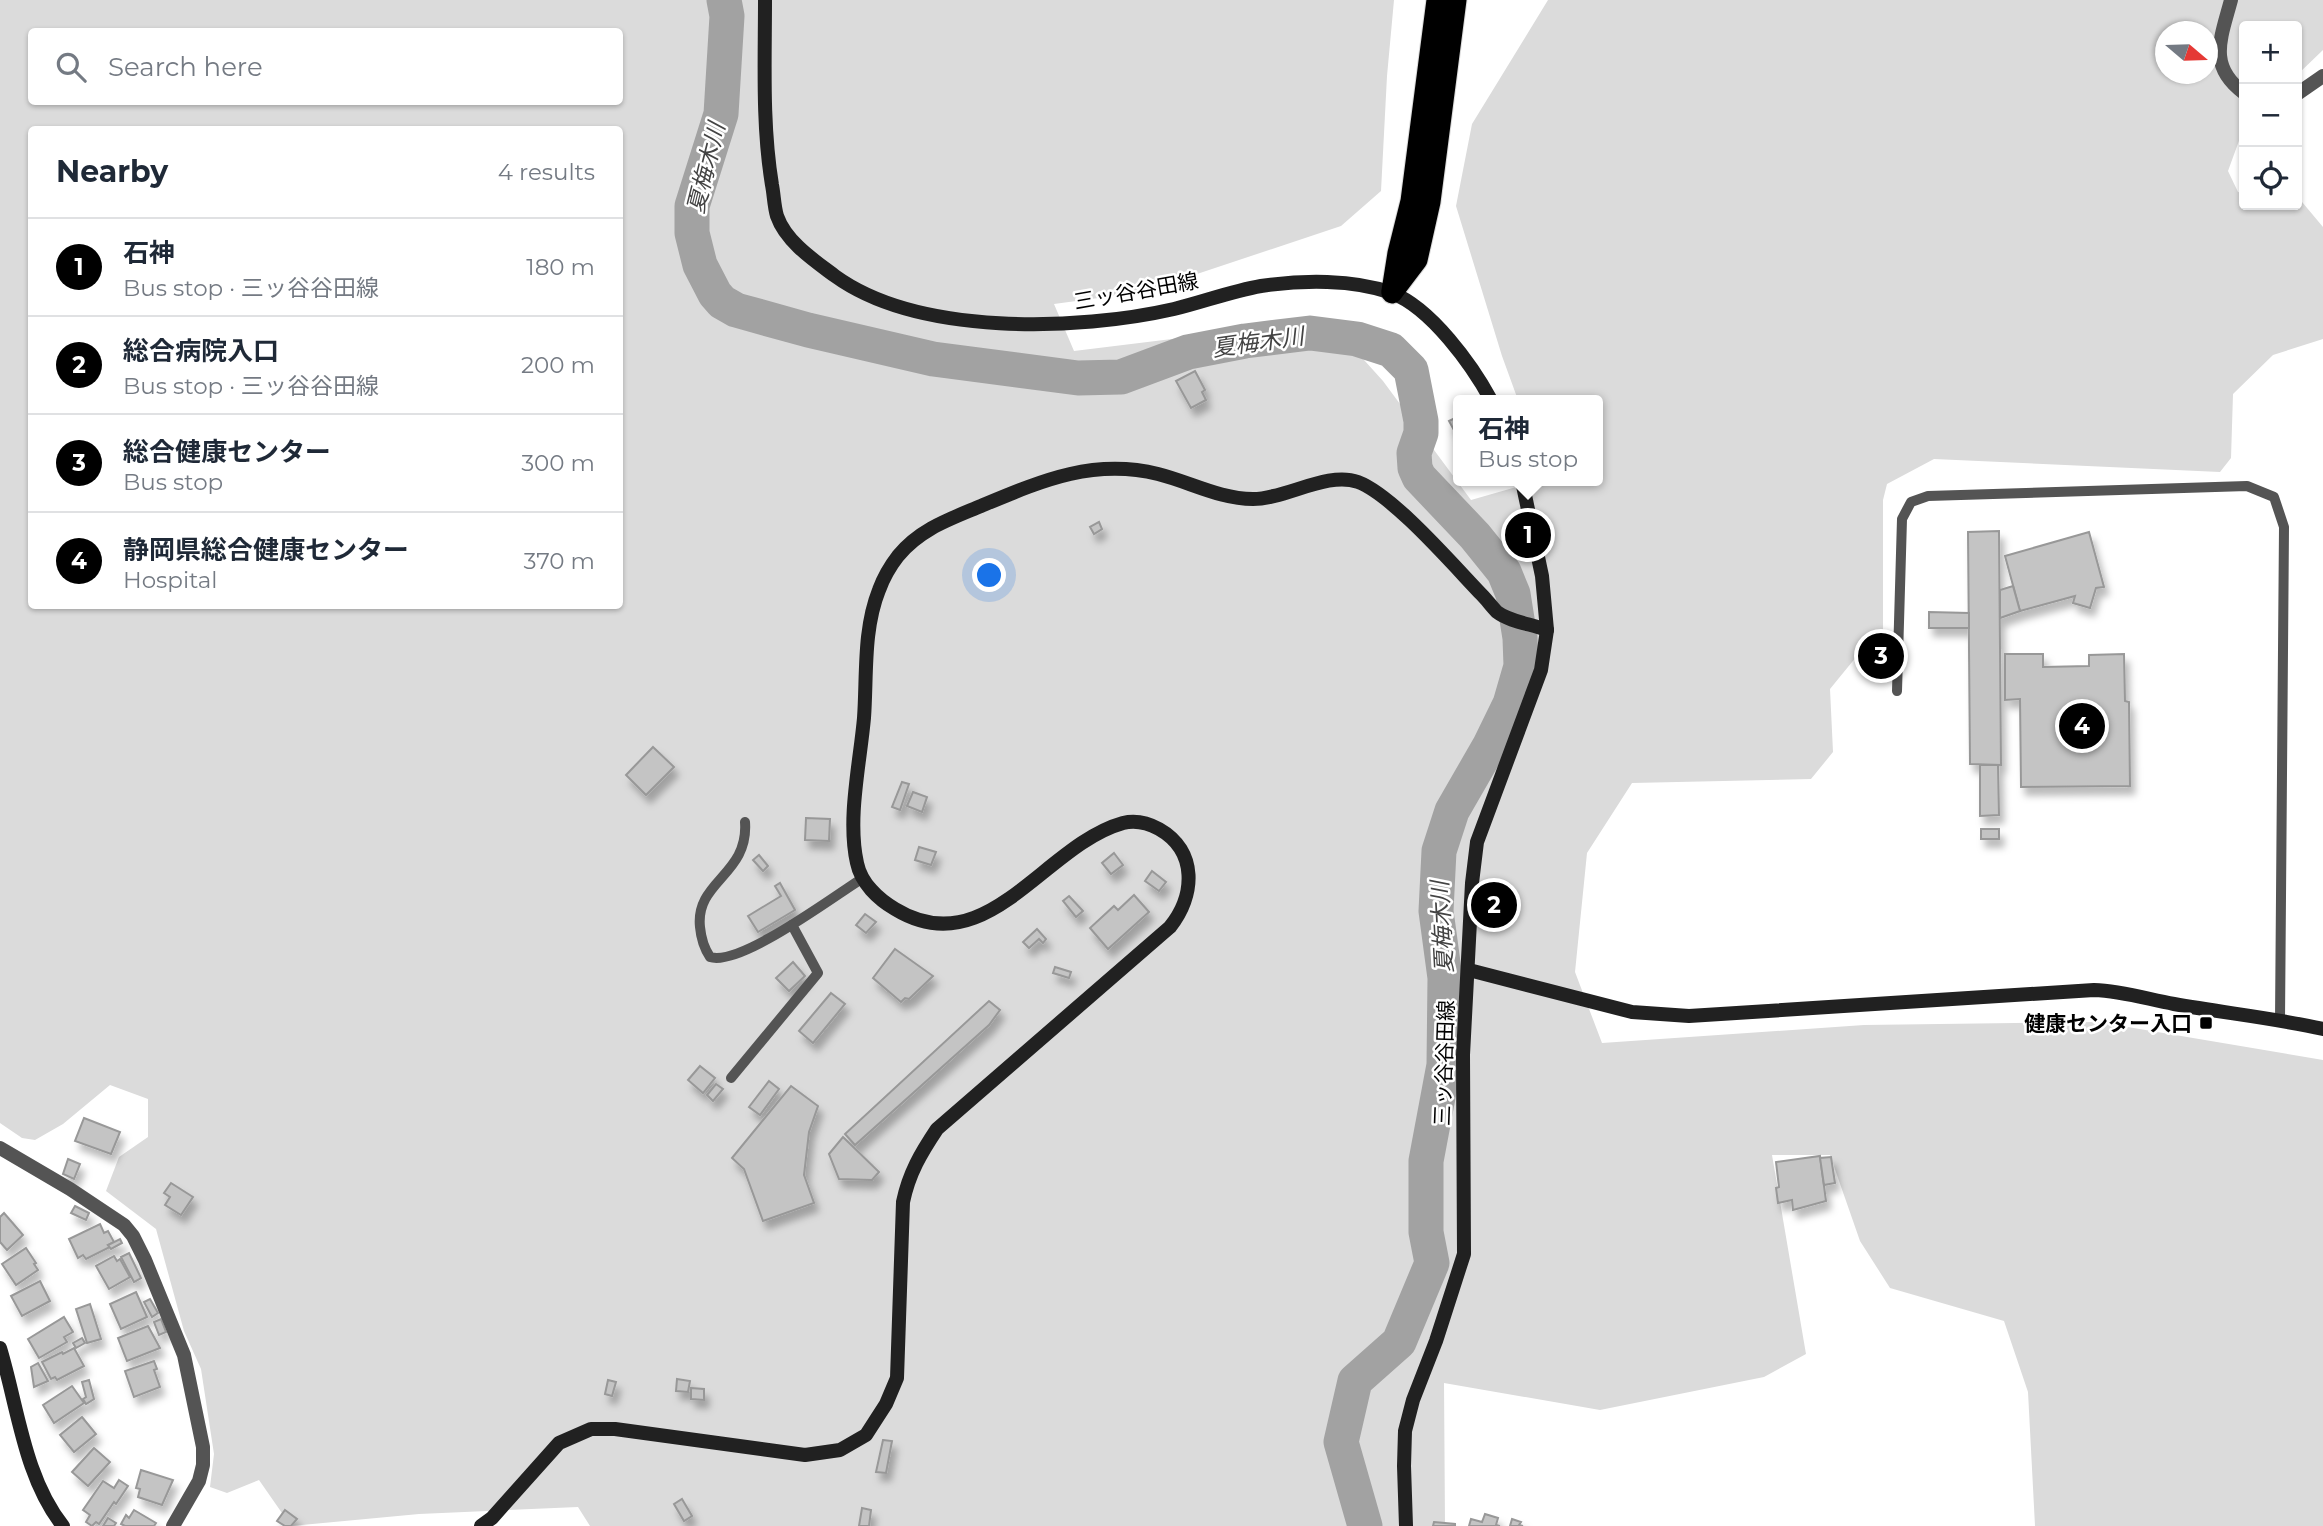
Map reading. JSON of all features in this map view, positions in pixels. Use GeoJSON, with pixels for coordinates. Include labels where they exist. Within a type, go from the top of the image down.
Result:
{"type":"FeatureCollection","features":[{"type":"Feature","properties":{"kind":"highway"},"geometry":{"type":"LineString","coordinates":[[1392,293],[1398,253],[1411,201],[1437,0]]}},
{"type":"Feature","properties":{"kind":"highway"},"geometry":{"type":"LineString","coordinates":[[1392,293],[1416,260],[1430,202],[1456,0]]}},
{"type":"Feature","properties":{"kind":"street","name":"三ッ谷谷田線"},"geometry":{"type":"LineString","coordinates":[[765,0],[765,144],[777,217],[793,241],[814,261],[853,289],[898,305],[936,314],[977,321],[1046,326],[1107,322],[1173,309],[1262,286],[1338,281],[1392,293],[1410,303],[1444,334],[1475,370],[1488,395]]}},
{"type":"Feature","properties":{"kind":"street"},"geometry":{"type":"LineString","coordinates":[[2231,0],[2219,48],[2222,68],[2231,83],[2239,89]]}},
{"type":"Feature","properties":{"kind":"street"},"geometry":{"type":"LineString","coordinates":[[2302,91],[2323,76]]}},
{"type":"Feature","properties":{"kind":"street"},"geometry":{"type":"LineString","coordinates":[[481,1526],[492,1518],[559,1443],[591,1429],[615,1429],[805,1455],[840,1450],[866,1435],[886,1404],[897,1378],[903,1202],[908,1180],[920,1153],[937,1129],[1170,927],[1187,899],[1189,871],[1185,856],[1177,843],[1149,824],[1133,822],[1092,837],[1001,904],[973,920],[939,924],[911,918],[890,906],[870,888],[857,864],[853,830],[864,718],[868,638],[878,590],[897,558],[922,532],[1056,475],[1095,469],[1134,468],[1229,497],[1257,499],[1329,481],[1356,481],[1385,498],[1499,614],[1544,629]]}},
{"type":"Feature","properties":{"kind":"street","name":"三ッ谷谷田線"},"geometry":{"type":"LineString","coordinates":[[1406,1526],[1405,1431],[1413,1400],[1464,1254],[1463,1055],[1472,883],[1477,842],[1541,670],[1544,629],[1542,576],[1523,486]]}},
{"type":"Feature","properties":{"kind":"street"},"geometry":{"type":"LineString","coordinates":[[1469,970],[1648,1014],[1689,1016],[2094,990],[2116,991],[2323,1030]]}},
{"type":"Feature","properties":{"kind":"street"},"geometry":{"type":"LineString","coordinates":[[0,1148],[124,1225],[134,1236],[145,1260],[184,1356],[203,1447],[203,1465],[199,1481],[173,1526]]}},
{"type":"Feature","properties":{"kind":"street"},"geometry":{"type":"LineString","coordinates":[[0,1348],[32,1467],[48,1506],[63,1526]]}},
{"type":"Feature","properties":{"kind":"lane"},"geometry":{"type":"LineString","coordinates":[[1897,691],[1902,519],[1911,502],[1928,496],[2247,485],[2274,497],[2284,527],[2280,1020]]}},
{"type":"Feature","properties":{"kind":"lane"},"geometry":{"type":"LineString","coordinates":[[745,822],[745,843],[737,861],[711,890],[698,912],[705,949],[710,957],[721,958],[758,945],[863,878]]}},
{"type":"Feature","properties":{"kind":"lane"},"geometry":{"type":"LineString","coordinates":[[731,1078],[818,973],[792,925]]}},
{"type":"Feature","properties":{"kind":"shaded area"},"geometry":{"type":"Polygon","coordinates":[[[0,0],[1394,0],[1381,191],[1341,226],[1143,292],[1054,304],[1074,351],[1328,320],[1383,381],[1453,476],[1453,486],[1461,486],[1471,500],[1520,486],[1603,486],[1603,395],[1516,395],[1456,206],[1472,124],[1548,0],[2323,0],[2323,50],[2302,70],[2302,21],[2239,21],[2239,141],[2228,171],[2239,192],[2239,210],[2302,210],[2302,202],[2323,227],[2323,339],[2273,355],[2233,394],[2231,458],[2220,472],[1934,459],[1887,484],[1883,500],[1883,635],[1877,644],[1861,651],[1830,689],[1833,752],[1811,779],[1632,783],[1587,853],[1575,972],[1602,1043],[1864,1025],[2098,1022],[2323,1060],[2323,1526],[2035,1526],[2028,1392],[2004,1321],[1890,1288],[1860,1241],[1830,1155],[1772,1155],[1806,1354],[1764,1377],[1600,1410],[1444,1383],[1445,1526],[590,1526],[578,1507],[419,1514],[291,1526],[259,1480],[227,1493],[210,1487],[214,1454],[201,1369],[184,1331],[156,1229],[106,1191],[119,1157],[148,1137],[148,1099],[110,1085],[63,1124],[35,1140],[22,1138],[0,1123],[0,0]]]}},
{"type":"Feature","properties":{"kind":"building"},"geometry":{"type":"Polygon","coordinates":[[[1195,371],[1205,390],[1202,392],[1206,400],[1191,408],[1176,381],[1195,371]]]}},
{"type":"Feature","properties":{"kind":"building"},"geometry":{"type":"Polygon","coordinates":[[[1099,522],[1102,529],[1094,534],[1090,527],[1099,522]]]}},
{"type":"Feature","properties":{"kind":"building"},"geometry":{"type":"Polygon","coordinates":[[[1999,531],[2001,765],[1970,764],[1968,532],[1999,531]]]}},
{"type":"Feature","properties":{"kind":"building"},"geometry":{"type":"Polygon","coordinates":[[[2089,532],[2104,587],[2096,588],[2090,608],[2073,603],[2075,596],[2020,611],[2005,556],[2089,532]]]}},
{"type":"Feature","properties":{"kind":"building"},"geometry":{"type":"Polygon","coordinates":[[[2013,586],[2020,611],[2000,618],[2000,590],[2013,586]]]}},
{"type":"Feature","properties":{"kind":"building"},"geometry":{"type":"Polygon","coordinates":[[[1929,612],[1969,613],[1969,628],[1929,628],[1929,612]]]}},
{"type":"Feature","properties":{"kind":"building"},"geometry":{"type":"Polygon","coordinates":[[[2005,654],[2043,654],[2043,667],[2089,666],[2089,655],[2124,654],[2125,701],[2129,702],[2130,786],[2021,787],[2020,699],[2005,700],[2005,654]]]}},
{"type":"Feature","properties":{"kind":"building"},"geometry":{"type":"Polygon","coordinates":[[[653,747],[674,767],[646,795],[626,775],[653,747]]]}},
{"type":"Feature","properties":{"kind":"building"},"geometry":{"type":"Polygon","coordinates":[[[1980,765],[1998,765],[1999,815],[1980,816],[1980,765]]]}},
{"type":"Feature","properties":{"kind":"building"},"geometry":{"type":"Polygon","coordinates":[[[902,782],[909,784],[900,810],[892,807],[902,782]]]}},
{"type":"Feature","properties":{"kind":"building"},"geometry":{"type":"Polygon","coordinates":[[[913,792],[927,797],[922,812],[907,806],[913,792]]]}},
{"type":"Feature","properties":{"kind":"building"},"geometry":{"type":"Polygon","coordinates":[[[806,818],[830,819],[829,841],[805,840],[806,818]]]}},
{"type":"Feature","properties":{"kind":"building"},"geometry":{"type":"Polygon","coordinates":[[[1981,829],[1999,829],[1999,839],[1981,839],[1981,829]]]}},
{"type":"Feature","properties":{"kind":"building"},"geometry":{"type":"Polygon","coordinates":[[[919,847],[936,852],[931,865],[915,860],[919,847]]]}},
{"type":"Feature","properties":{"kind":"building"},"geometry":{"type":"Polygon","coordinates":[[[1114,853],[1123,865],[1111,874],[1102,863],[1114,853]]]}},
{"type":"Feature","properties":{"kind":"building"},"geometry":{"type":"Polygon","coordinates":[[[759,855],[768,866],[763,871],[753,860],[759,855]]]}},
{"type":"Feature","properties":{"kind":"building"},"geometry":{"type":"Polygon","coordinates":[[[1152,871],[1166,882],[1159,891],[1145,881],[1152,871]]]}},
{"type":"Feature","properties":{"kind":"building"},"geometry":{"type":"Polygon","coordinates":[[[780,883],[795,910],[758,932],[748,916],[781,896],[775,886],[780,883]]]}},
{"type":"Feature","properties":{"kind":"building"},"geometry":{"type":"Polygon","coordinates":[[[1134,895],[1149,912],[1108,949],[1090,928],[1114,906],[1118,910],[1134,895]]]}},
{"type":"Feature","properties":{"kind":"building"},"geometry":{"type":"Polygon","coordinates":[[[1069,896],[1083,911],[1076,917],[1063,901],[1069,896]]]}},
{"type":"Feature","properties":{"kind":"building"},"geometry":{"type":"Polygon","coordinates":[[[865,914],[876,922],[866,933],[856,925],[865,914]]]}},
{"type":"Feature","properties":{"kind":"building"},"geometry":{"type":"Polygon","coordinates":[[[1037,929],[1046,939],[1043,943],[1039,939],[1029,948],[1023,942],[1037,929]]]}},
{"type":"Feature","properties":{"kind":"building"},"geometry":{"type":"Polygon","coordinates":[[[895,949],[933,976],[909,999],[905,998],[901,1002],[873,978],[895,949]]]}},
{"type":"Feature","properties":{"kind":"building"},"geometry":{"type":"Polygon","coordinates":[[[793,962],[805,976],[789,991],[776,978],[793,962]]]}},
{"type":"Feature","properties":{"kind":"building"},"geometry":{"type":"Polygon","coordinates":[[[1055,967],[1071,972],[1069,978],[1053,973],[1055,967]]]}},
{"type":"Feature","properties":{"kind":"building"},"geometry":{"type":"Polygon","coordinates":[[[831,993],[845,1004],[813,1043],[799,1031],[831,993]]]}},
{"type":"Feature","properties":{"kind":"building"},"geometry":{"type":"Polygon","coordinates":[[[989,1001],[1000,1010],[989,1025],[855,1145],[845,1134],[989,1001]]]}},
{"type":"Feature","properties":{"kind":"building"},"geometry":{"type":"Polygon","coordinates":[[[700,1066],[715,1078],[703,1093],[688,1080],[700,1066]]]}},
{"type":"Feature","properties":{"kind":"building"},"geometry":{"type":"Polygon","coordinates":[[[769,1081],[779,1089],[760,1115],[749,1107],[769,1081]]]}},
{"type":"Feature","properties":{"kind":"building"},"geometry":{"type":"Polygon","coordinates":[[[716,1084],[723,1089],[713,1101],[707,1095],[716,1084]]]}},
{"type":"Feature","properties":{"kind":"building"},"geometry":{"type":"Polygon","coordinates":[[[791,1086],[818,1106],[809,1132],[804,1175],[814,1203],[763,1221],[744,1169],[732,1158],[791,1086]]]}},
{"type":"Feature","properties":{"kind":"building"},"geometry":{"type":"Polygon","coordinates":[[[84,1118],[120,1132],[111,1154],[75,1141],[84,1118]]]}},
{"type":"Feature","properties":{"kind":"building"},"geometry":{"type":"Polygon","coordinates":[[[843,1137],[879,1172],[872,1180],[839,1179],[829,1154],[843,1137]]]}},
{"type":"Feature","properties":{"kind":"building"},"geometry":{"type":"Polygon","coordinates":[[[1820,1156],[1826,1201],[1793,1210],[1792,1200],[1778,1203],[1776,1162],[1820,1156]]]}},
{"type":"Feature","properties":{"kind":"building"},"geometry":{"type":"Polygon","coordinates":[[[1831,1157],[1835,1183],[1824,1185],[1820,1158],[1831,1157]]]}},
{"type":"Feature","properties":{"kind":"building"},"geometry":{"type":"Polygon","coordinates":[[[68,1159],[80,1164],[74,1179],[63,1174],[68,1159]]]}},
{"type":"Feature","properties":{"kind":"building"},"geometry":{"type":"Polygon","coordinates":[[[171,1183],[193,1197],[181,1215],[165,1205],[170,1197],[164,1193],[171,1183]]]}},
{"type":"Feature","properties":{"kind":"building"},"geometry":{"type":"Polygon","coordinates":[[[75,1206],[89,1213],[86,1220],[71,1213],[75,1206]]]}},
{"type":"Feature","properties":{"kind":"building"},"geometry":{"type":"Polygon","coordinates":[[[4,1213],[23,1235],[7,1250],[0,1242],[0,1217],[4,1213]]]}},
{"type":"Feature","properties":{"kind":"building"},"geometry":{"type":"Polygon","coordinates":[[[100,1224],[104,1233],[108,1231],[114,1242],[108,1245],[110,1247],[86,1259],[83,1255],[78,1258],[69,1239],[100,1224]]]}},
{"type":"Feature","properties":{"kind":"building"},"geometry":{"type":"Polygon","coordinates":[[[120,1239],[122,1243],[111,1249],[108,1245],[120,1239]]]}},
{"type":"Feature","properties":{"kind":"building"},"geometry":{"type":"Polygon","coordinates":[[[26,1248],[38,1270],[16,1285],[2,1264],[26,1248]]]}},
{"type":"Feature","properties":{"kind":"building"},"geometry":{"type":"Polygon","coordinates":[[[129,1253],[141,1278],[134,1282],[121,1257],[129,1253]]]}},
{"type":"Feature","properties":{"kind":"building"},"geometry":{"type":"Polygon","coordinates":[[[114,1256],[117,1261],[120,1259],[130,1277],[109,1289],[96,1266],[114,1256]]]}},
{"type":"Feature","properties":{"kind":"building"},"geometry":{"type":"Polygon","coordinates":[[[40,1281],[50,1301],[22,1316],[11,1296],[40,1281]]]}},
{"type":"Feature","properties":{"kind":"building"},"geometry":{"type":"Polygon","coordinates":[[[136,1292],[147,1317],[121,1329],[110,1304],[136,1292]]]}},
{"type":"Feature","properties":{"kind":"building"},"geometry":{"type":"Polygon","coordinates":[[[150,1299],[158,1313],[152,1317],[144,1302],[150,1299]]]}},
{"type":"Feature","properties":{"kind":"building"},"geometry":{"type":"Polygon","coordinates":[[[90,1304],[101,1339],[87,1343],[76,1309],[90,1304]]]}},
{"type":"Feature","properties":{"kind":"building"},"geometry":{"type":"Polygon","coordinates":[[[64,1317],[73,1332],[64,1337],[67,1342],[39,1358],[28,1339],[64,1317]]]}},
{"type":"Feature","properties":{"kind":"building"},"geometry":{"type":"Polygon","coordinates":[[[161,1319],[166,1332],[159,1335],[154,1322],[161,1319]]]}},
{"type":"Feature","properties":{"kind":"building"},"geometry":{"type":"Polygon","coordinates":[[[148,1326],[160,1348],[127,1361],[118,1338],[148,1326]]]}},
{"type":"Feature","properties":{"kind":"building"},"geometry":{"type":"Polygon","coordinates":[[[82,1338],[85,1343],[76,1348],[73,1343],[82,1338]]]}},
{"type":"Feature","properties":{"kind":"building"},"geometry":{"type":"Polygon","coordinates":[[[74,1348],[84,1366],[57,1380],[55,1377],[51,1379],[42,1362],[74,1348]]]}},
{"type":"Feature","properties":{"kind":"building"},"geometry":{"type":"Polygon","coordinates":[[[154,1361],[160,1387],[134,1397],[125,1371],[154,1361]]]}},
{"type":"Feature","properties":{"kind":"building"},"geometry":{"type":"Polygon","coordinates":[[[38,1363],[48,1381],[34,1387],[31,1367],[38,1363]]]}},
{"type":"Feature","properties":{"kind":"building"},"geometry":{"type":"Polygon","coordinates":[[[677,1379],[690,1381],[688,1392],[676,1391],[677,1379]]]}},
{"type":"Feature","properties":{"kind":"building"},"geometry":{"type":"Polygon","coordinates":[[[89,1380],[94,1399],[86,1404],[82,1382],[89,1380]]]}},
{"type":"Feature","properties":{"kind":"building"},"geometry":{"type":"Polygon","coordinates":[[[608,1380],[616,1382],[612,1396],[605,1394],[608,1380]]]}},
{"type":"Feature","properties":{"kind":"building"},"geometry":{"type":"Polygon","coordinates":[[[72,1386],[84,1403],[54,1423],[43,1405],[72,1386]]]}},
{"type":"Feature","properties":{"kind":"building"},"geometry":{"type":"Polygon","coordinates":[[[691,1388],[704,1389],[704,1400],[691,1399],[691,1388]]]}},
{"type":"Feature","properties":{"kind":"building"},"geometry":{"type":"Polygon","coordinates":[[[82,1417],[96,1434],[74,1452],[60,1435],[82,1417]]]}},
{"type":"Feature","properties":{"kind":"building"},"geometry":{"type":"Polygon","coordinates":[[[883,1440],[892,1441],[886,1473],[876,1472],[883,1440]]]}},
{"type":"Feature","properties":{"kind":"building"},"geometry":{"type":"Polygon","coordinates":[[[94,1448],[110,1462],[88,1486],[72,1472],[94,1448]]]}},
{"type":"Feature","properties":{"kind":"building"},"geometry":{"type":"Polygon","coordinates":[[[141,1470],[173,1480],[162,1505],[138,1497],[140,1489],[136,1488],[141,1470]]]}},
{"type":"Feature","properties":{"kind":"building"},"geometry":{"type":"Polygon","coordinates":[[[119,1480],[128,1486],[116,1504],[114,1502],[99,1524],[96,1522],[92,1526],[86,1522],[90,1515],[83,1510],[103,1481],[114,1488],[119,1480]]]}},
{"type":"Feature","properties":{"kind":"building"},"geometry":{"type":"Polygon","coordinates":[[[682,1499],[692,1516],[684,1521],[674,1504],[682,1499]]]}},
{"type":"Feature","properties":{"kind":"building"},"geometry":{"type":"Polygon","coordinates":[[[862,1508],[871,1510],[869,1526],[859,1526],[862,1508]]]}},
{"type":"Feature","properties":{"kind":"building"},"geometry":{"type":"Polygon","coordinates":[[[134,1510],[156,1523],[154,1526],[121,1524],[126,1515],[129,1518],[134,1510]]]}},
{"type":"Feature","properties":{"kind":"building"},"geometry":{"type":"Polygon","coordinates":[[[285,1510],[297,1519],[291,1526],[277,1521],[285,1510]]]}},
{"type":"Feature","properties":{"kind":"building"},"geometry":{"type":"Polygon","coordinates":[[[1485,1514],[1498,1518],[1496,1525],[1500,1526],[1469,1526],[1471,1519],[1482,1522],[1485,1514]]]}},
{"type":"Feature","properties":{"kind":"building"},"geometry":{"type":"Polygon","coordinates":[[[108,1518],[116,1523],[114,1526],[103,1526],[108,1518]]]}},
{"type":"Feature","properties":{"kind":"building"},"geometry":{"type":"Polygon","coordinates":[[[1512,1519],[1521,1522],[1519,1525],[1523,1526],[1510,1526],[1512,1519]]]}},
{"type":"Feature","properties":{"kind":"building"},"geometry":{"type":"Polygon","coordinates":[[[1434,1522],[1455,1524],[1455,1526],[1433,1526],[1434,1522]]]}},
{"type":"Feature","properties":{"kind":"waterway","name":"夏梅木川"},"geometry":{"type":"LineString","coordinates":[[724,0],[727,16],[721,114],[692,206],[692,233],[700,265],[722,302],[736,310],[808,330],[933,359],[1078,378],[1121,377],[1188,352],[1310,333],[1357,339],[1391,350],[1411,370],[1421,421],[1421,433],[1414,453],[1419,477],[1475,536],[1504,572],[1513,594],[1521,666],[1510,704],[1452,811],[1439,851],[1436,911],[1445,978],[1444,1065],[1426,1161],[1426,1232],[1432,1263],[1399,1342],[1355,1381],[1341,1442],[1365,1526]]}},
{"type":"Feature","properties":{"kind":"place","name":"石神"},"geometry":{"type":"Point","coordinates":[1528,535]}},
{"type":"Feature","properties":{"kind":"place","name":"総合健康センター"},"geometry":{"type":"Point","coordinates":[1881,656]}},
{"type":"Feature","properties":{"kind":"place","name":"静岡県総合健康センター"},"geometry":{"type":"Point","coordinates":[2082,726]}},
{"type":"Feature","properties":{"kind":"place","name":"総合病院入口"},"geometry":{"type":"Point","coordinates":[1494,905]}},
{"type":"Feature","properties":{"kind":"place","name":"健康センター入口"},"geometry":{"type":"Point","coordinates":[2206,1023]}}]}
